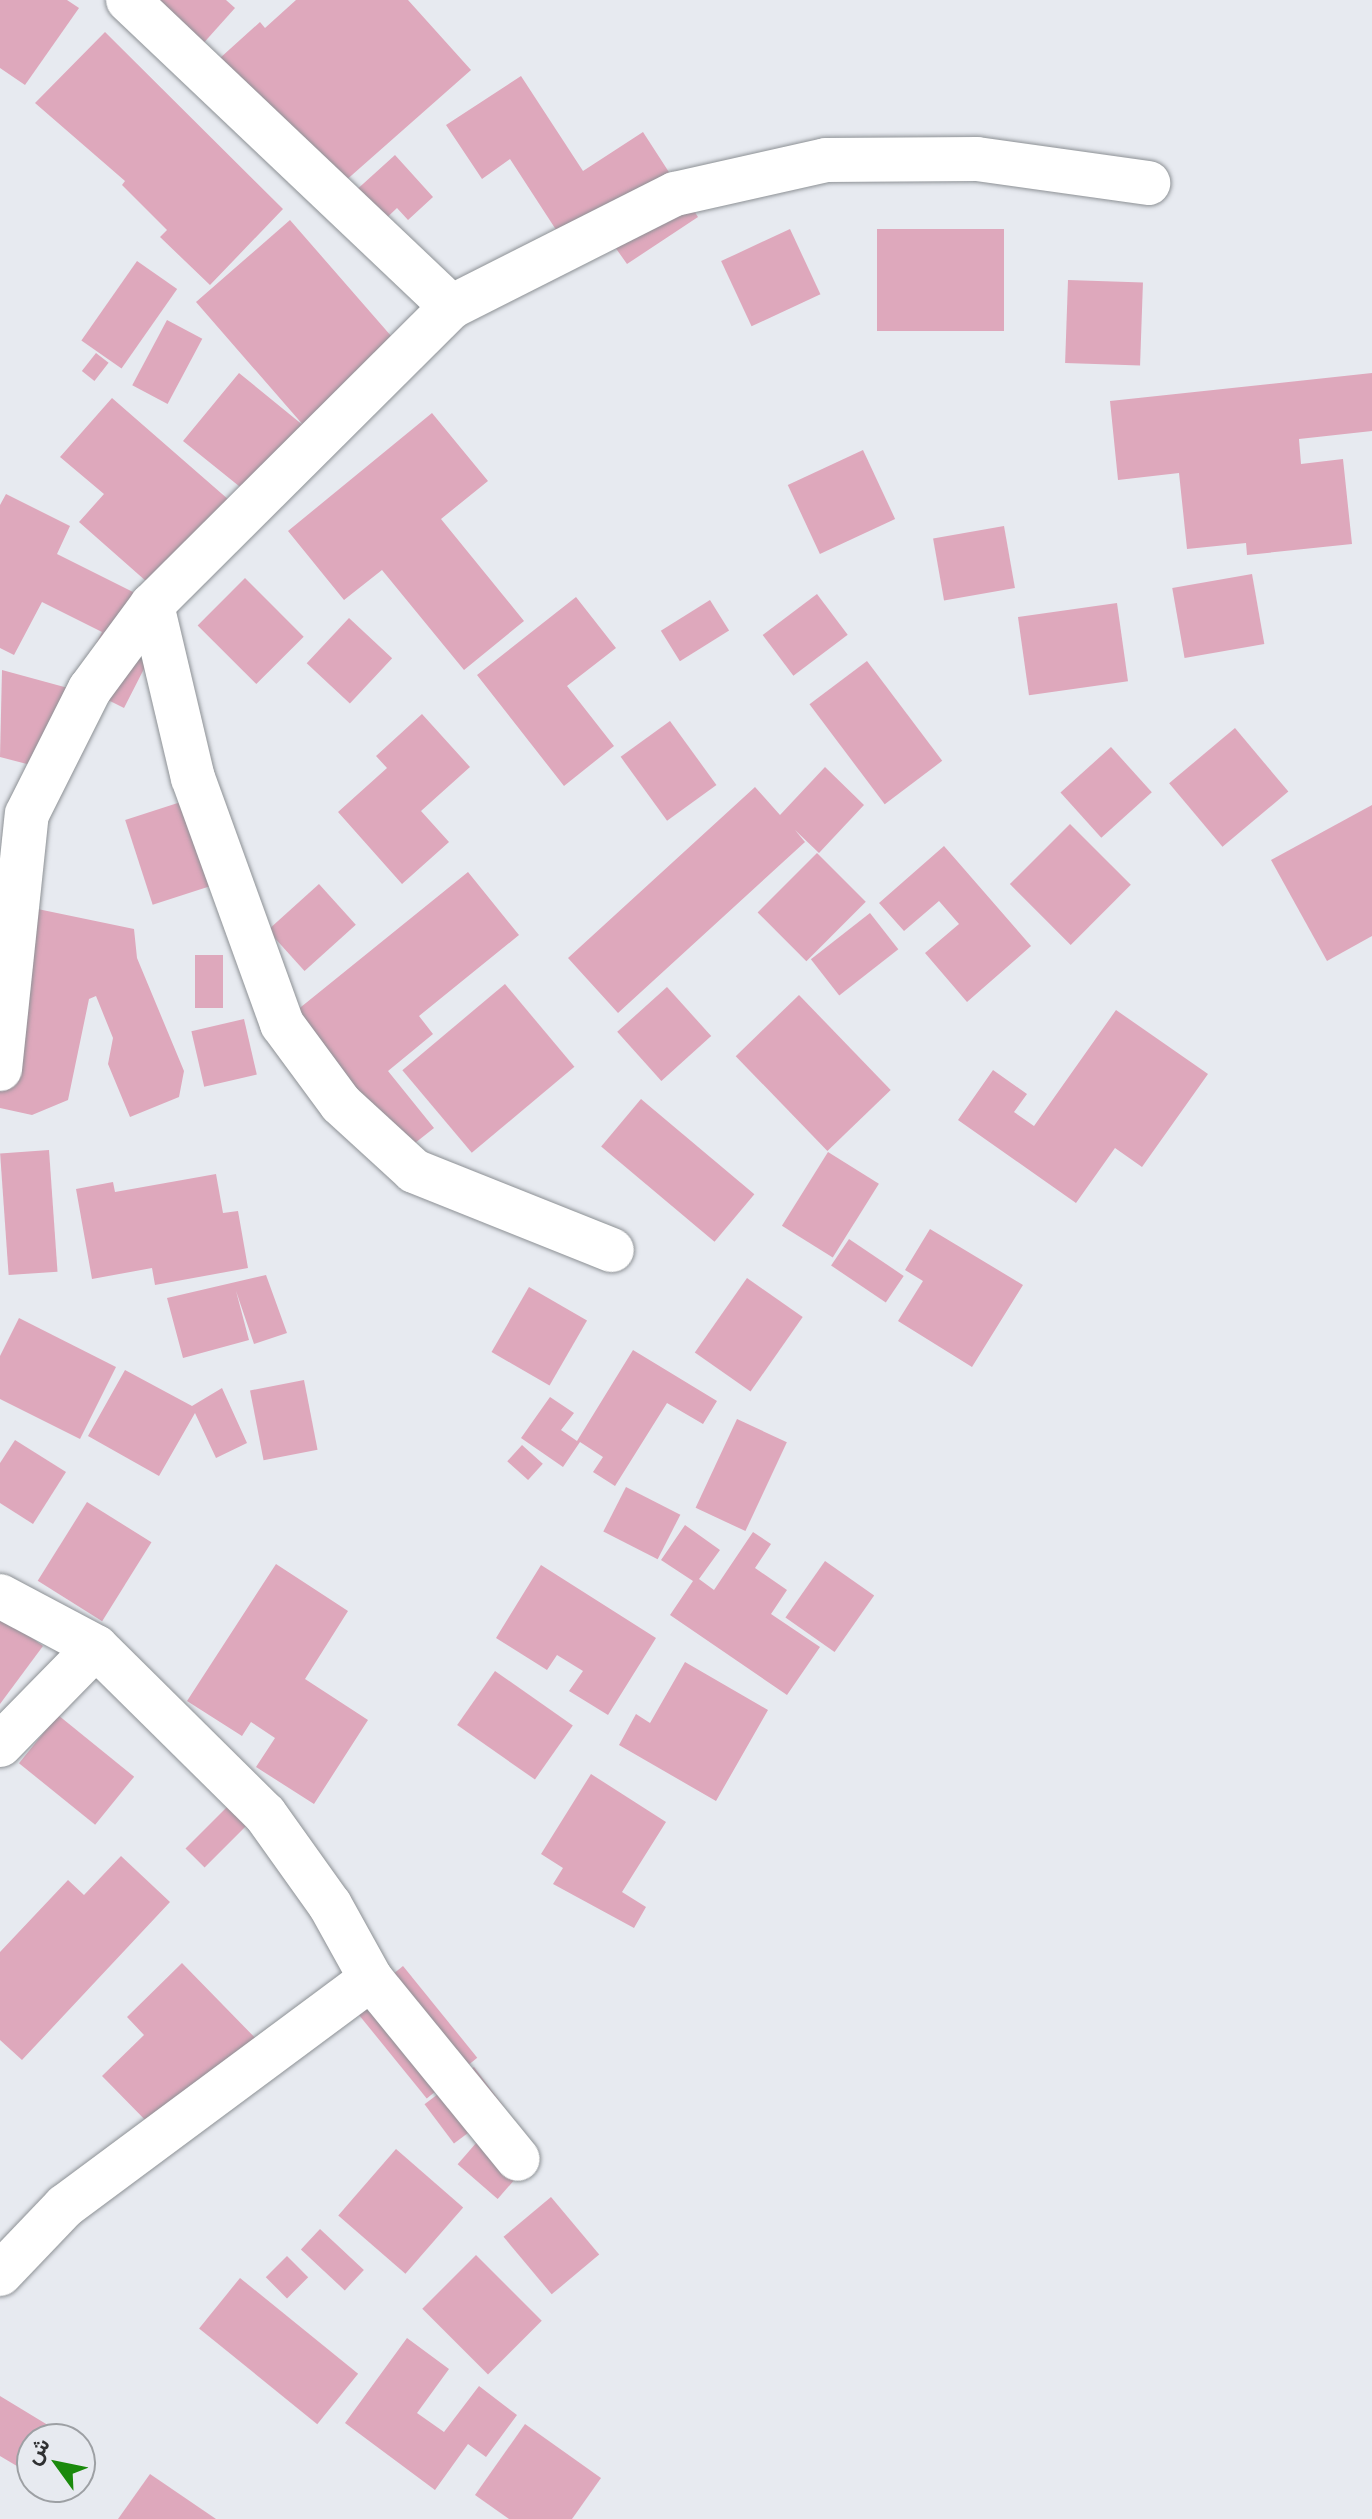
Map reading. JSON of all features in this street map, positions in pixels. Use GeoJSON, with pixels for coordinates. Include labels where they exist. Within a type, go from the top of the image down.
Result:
{"type":"FeatureCollection","features":[{"type":"Feature","properties":{"kind":"street"},"geometry":{"type":"LineString","coordinates":[[128,0],[451,307]]}},
{"type":"Feature","properties":{"kind":"street"},"geometry":{"type":"LineString","coordinates":[[0,1069],[27,814],[90,689],[152,605],[451,307],[675,194],[826,160],[977,159],[1148,183]]}},
{"type":"Feature","properties":{"kind":"street"},"geometry":{"type":"LineString","coordinates":[[152,605],[193,778],[282,1024],[341,1104],[414,1171],[612,1250]]}},
{"type":"Feature","properties":{"kind":"street"},"geometry":{"type":"LineString","coordinates":[[0,1596],[96,1647],[265,1814],[330,1905],[371,1979],[518,2159]]}},
{"type":"Feature","properties":{"kind":"street"},"geometry":{"type":"LineString","coordinates":[[0,1745],[96,1647]]}},
{"type":"Feature","properties":{"kind":"street"},"geometry":{"type":"LineString","coordinates":[[0,2274],[65,2206],[371,1979]]}},
{"type":"Feature","properties":{"kind":"building"},"geometry":{"type":"Polygon","coordinates":[[[0,0],[67,0],[79,8],[25,85],[0,68],[0,0]]]}},
{"type":"Feature","properties":{"kind":"building"},"geometry":{"type":"Polygon","coordinates":[[[136,0],[226,0],[235,8],[183,66],[136,0]]]}},
{"type":"Feature","properties":{"kind":"building"},"geometry":{"type":"Polygon","coordinates":[[[296,0],[408,0],[471,70],[318,205],[199,77],[260,22],[265,28],[296,0]]]}},
{"type":"Feature","properties":{"kind":"building"},"geometry":{"type":"Polygon","coordinates":[[[105,32],[283,209],[210,285],[160,237],[167,230],[122,185],[125,181],[35,103],[105,32]]]}},
{"type":"Feature","properties":{"kind":"building"},"geometry":{"type":"Polygon","coordinates":[[[521,76],[583,171],[643,132],[698,217],[627,264],[610,240],[577,262],[510,159],[482,179],[446,125],[521,76]]]}},
{"type":"Feature","properties":{"kind":"building"},"geometry":{"type":"Polygon","coordinates":[[[395,155],[433,197],[408,220],[397,208],[360,243],[332,212],[395,155]]]}},
{"type":"Feature","properties":{"kind":"building"},"geometry":{"type":"Polygon","coordinates":[[[290,220],[419,368],[270,511],[183,441],[239,373],[304,426],[196,302],[290,220]]]}},
{"type":"Feature","properties":{"kind":"building"},"geometry":{"type":"Polygon","coordinates":[[[790,229],[820,294],[752,326],[721,261],[790,229]]]}},
{"type":"Feature","properties":{"kind":"building"},"geometry":{"type":"Polygon","coordinates":[[[877,229],[1004,229],[1004,331],[877,331],[877,229]]]}},
{"type":"Feature","properties":{"kind":"building"},"geometry":{"type":"Polygon","coordinates":[[[137,261],[177,289],[122,369],[81,340],[137,261]]]}},
{"type":"Feature","properties":{"kind":"building"},"geometry":{"type":"Polygon","coordinates":[[[1068,280],[1143,283],[1140,366],[1065,363],[1068,280]]]}},
{"type":"Feature","properties":{"kind":"building"},"geometry":{"type":"Polygon","coordinates":[[[167,320],[202,339],[168,404],[132,385],[167,320]]]}},
{"type":"Feature","properties":{"kind":"building"},"geometry":{"type":"Polygon","coordinates":[[[96,353],[109,363],[94,381],[82,371],[96,353]]]}},
{"type":"Feature","properties":{"kind":"building"},"geometry":{"type":"Polygon","coordinates":[[[1372,373],[1372,431],[1299,439],[1301,464],[1343,459],[1352,544],[1247,555],[1246,543],[1187,549],[1179,473],[1118,480],[1110,401],[1372,373]]]}},
{"type":"Feature","properties":{"kind":"building"},"geometry":{"type":"Polygon","coordinates":[[[112,398],[245,514],[155,589],[79,522],[104,494],[60,457],[112,398]]]}},
{"type":"Feature","properties":{"kind":"building"},"geometry":{"type":"Polygon","coordinates":[[[432,413],[488,481],[441,519],[524,621],[464,670],[382,570],[344,600],[288,531],[432,413]]]}},
{"type":"Feature","properties":{"kind":"building"},"geometry":{"type":"Polygon","coordinates":[[[863,450],[895,519],[820,554],[788,485],[863,450]]]}},
{"type":"Feature","properties":{"kind":"building"},"geometry":{"type":"Polygon","coordinates":[[[6,494],[70,526],[57,554],[173,612],[124,708],[76,684],[102,632],[42,602],[14,655],[0,648],[0,505],[6,494]]]}},
{"type":"Feature","properties":{"kind":"building"},"geometry":{"type":"Polygon","coordinates":[[[1004,526],[1015,588],[944,601],[933,539],[1004,526]]]}},
{"type":"Feature","properties":{"kind":"building"},"geometry":{"type":"Polygon","coordinates":[[[1252,574],[1264,644],[1185,658],[1172,588],[1252,574]]]}},
{"type":"Feature","properties":{"kind":"building"},"geometry":{"type":"Polygon","coordinates":[[[245,578],[304,637],[256,684],[198,625],[245,578]]]}},
{"type":"Feature","properties":{"kind":"building"},"geometry":{"type":"Polygon","coordinates":[[[817,594],[848,635],[793,676],[763,635],[817,594]]]}},
{"type":"Feature","properties":{"kind":"building"},"geometry":{"type":"Polygon","coordinates":[[[576,597],[616,648],[567,686],[614,746],[564,786],[477,675],[576,597]]]}},
{"type":"Feature","properties":{"kind":"building"},"geometry":{"type":"Polygon","coordinates":[[[710,600],[729,631],[680,661],[661,631],[710,600]]]}},
{"type":"Feature","properties":{"kind":"building"},"geometry":{"type":"Polygon","coordinates":[[[1117,603],[1128,681],[1029,695],[1018,617],[1117,603]]]}},
{"type":"Feature","properties":{"kind":"building"},"geometry":{"type":"Polygon","coordinates":[[[349,618],[392,658],[350,704],[307,663],[349,618]]]}},
{"type":"Feature","properties":{"kind":"building"},"geometry":{"type":"Polygon","coordinates":[[[867,661],[942,761],[885,804],[809,704],[867,661]]]}},
{"type":"Feature","properties":{"kind":"building"},"geometry":{"type":"Polygon","coordinates":[[[2,670],[90,694],[69,775],[0,757],[2,670]]]}},
{"type":"Feature","properties":{"kind":"building"},"geometry":{"type":"Polygon","coordinates":[[[422,714],[470,767],[421,811],[449,842],[402,884],[338,812],[387,768],[376,756],[422,714]]]}},
{"type":"Feature","properties":{"kind":"building"},"geometry":{"type":"Polygon","coordinates":[[[670,721],[716,785],[667,821],[621,757],[670,721]]]}},
{"type":"Feature","properties":{"kind":"building"},"geometry":{"type":"Polygon","coordinates":[[[1235,728],[1288,792],[1222,847],[1169,783],[1235,728]]]}},
{"type":"Feature","properties":{"kind":"building"},"geometry":{"type":"Polygon","coordinates":[[[1111,747],[1152,792],[1101,838],[1060,793],[1111,747]]]}},
{"type":"Feature","properties":{"kind":"building"},"geometry":{"type":"Polygon","coordinates":[[[825,767],[864,805],[819,853],[795,830],[805,842],[618,1013],[568,958],[755,787],[780,815],[825,767]]]}},
{"type":"Feature","properties":{"kind":"building"},"geometry":{"type":"Polygon","coordinates":[[[187,800],[215,885],[153,905],[125,820],[187,800]]]}},
{"type":"Feature","properties":{"kind":"building"},"geometry":{"type":"Polygon","coordinates":[[[1372,805],[1372,936],[1327,961],[1271,860],[1372,805]]]}},
{"type":"Feature","properties":{"kind":"building"},"geometry":{"type":"Polygon","coordinates":[[[1070,824],[1131,885],[1071,945],[1010,884],[1070,824]]]}},
{"type":"Feature","properties":{"kind":"building"},"geometry":{"type":"Polygon","coordinates":[[[944,846],[1031,946],[967,1002],[925,953],[959,924],[939,901],[904,931],[879,903],[944,846]]]}},
{"type":"Feature","properties":{"kind":"building"},"geometry":{"type":"Polygon","coordinates":[[[817,853],[866,902],[806,961],[758,912],[817,853]]]}},
{"type":"Feature","properties":{"kind":"building"},"geometry":{"type":"Polygon","coordinates":[[[468,872],[519,935],[419,1016],[433,1034],[388,1071],[434,1128],[386,1166],[275,1028],[468,872]]]}},
{"type":"Feature","properties":{"kind":"building"},"geometry":{"type":"Polygon","coordinates":[[[319,884],[356,925],[305,971],[268,930],[319,884]]]}},
{"type":"Feature","properties":{"kind":"building"},"geometry":{"type":"Polygon","coordinates":[[[28,907],[134,929],[137,958],[184,1071],[179,1097],[130,1117],[108,1064],[113,1038],[96,996],[89,999],[68,1100],[32,1115],[0,1108],[0,1037],[28,907]]]}},
{"type":"Feature","properties":{"kind":"building"},"geometry":{"type":"Polygon","coordinates":[[[870,913],[898,949],[839,995],[811,959],[870,913]]]}},
{"type":"Feature","properties":{"kind":"building"},"geometry":{"type":"Polygon","coordinates":[[[195,955],[223,955],[223,1008],[195,1008],[195,955]]]}},
{"type":"Feature","properties":{"kind":"building"},"geometry":{"type":"Polygon","coordinates":[[[505,984],[574,1067],[472,1153],[402,1070],[505,984]]]}},
{"type":"Feature","properties":{"kind":"building"},"geometry":{"type":"Polygon","coordinates":[[[667,987],[711,1036],[661,1081],[617,1032],[667,987]]]}},
{"type":"Feature","properties":{"kind":"building"},"geometry":{"type":"Polygon","coordinates":[[[799,995],[891,1090],[827,1151],[736,1056],[799,995]]]}},
{"type":"Feature","properties":{"kind":"building"},"geometry":{"type":"Polygon","coordinates":[[[1116,1010],[1208,1074],[1142,1167],[1115,1148],[1076,1203],[958,1120],[993,1070],[1027,1094],[1014,1112],[1034,1126],[1116,1010]]]}},
{"type":"Feature","properties":{"kind":"building"},"geometry":{"type":"Polygon","coordinates":[[[244,1019],[257,1075],[204,1087],[191,1031],[244,1019]]]}},
{"type":"Feature","properties":{"kind":"building"},"geometry":{"type":"Polygon","coordinates":[[[641,1099],[754,1194],[715,1242],[601,1146],[641,1099]]]}},
{"type":"Feature","properties":{"kind":"building"},"geometry":{"type":"Polygon","coordinates":[[[49,1150],[58,1272],[9,1275],[0,1153],[49,1150]]]}},
{"type":"Feature","properties":{"kind":"building"},"geometry":{"type":"Polygon","coordinates":[[[828,1152],[879,1184],[833,1258],[782,1226],[828,1152]]]}},
{"type":"Feature","properties":{"kind":"building"},"geometry":{"type":"Polygon","coordinates":[[[216,1174],[223,1213],[238,1211],[248,1268],[155,1285],[152,1268],[92,1279],[76,1189],[113,1182],[115,1192],[216,1174]]]}},
{"type":"Feature","properties":{"kind":"building"},"geometry":{"type":"Polygon","coordinates":[[[930,1229],[1023,1285],[972,1367],[898,1321],[923,1281],[905,1270],[930,1229]]]}},
{"type":"Feature","properties":{"kind":"building"},"geometry":{"type":"Polygon","coordinates":[[[849,1239],[904,1276],[886,1302],[831,1266],[849,1239]]]}},
{"type":"Feature","properties":{"kind":"building"},"geometry":{"type":"Polygon","coordinates":[[[266,1275],[287,1333],[254,1344],[236,1291],[249,1340],[183,1358],[167,1298],[266,1275]]]}},
{"type":"Feature","properties":{"kind":"building"},"geometry":{"type":"Polygon","coordinates":[[[747,1278],[803,1317],[751,1392],[695,1353],[747,1278]]]}},
{"type":"Feature","properties":{"kind":"building"},"geometry":{"type":"Polygon","coordinates":[[[529,1287],[587,1320],[550,1385],[492,1352],[529,1287]]]}},
{"type":"Feature","properties":{"kind":"building"},"geometry":{"type":"Polygon","coordinates":[[[19,1318],[116,1367],[80,1439],[0,1399],[0,1356],[19,1318]]]}},
{"type":"Feature","properties":{"kind":"building"},"geometry":{"type":"Polygon","coordinates":[[[633,1350],[717,1401],[703,1424],[667,1403],[615,1486],[593,1472],[603,1457],[580,1442],[563,1467],[521,1438],[550,1397],[574,1413],[561,1430],[577,1441],[633,1350]]]}},
{"type":"Feature","properties":{"kind":"building"},"geometry":{"type":"Polygon","coordinates":[[[125,1370],[192,1406],[222,1388],[247,1443],[216,1458],[195,1413],[159,1476],[88,1436],[125,1370]]]}},
{"type":"Feature","properties":{"kind":"building"},"geometry":{"type":"Polygon","coordinates":[[[304,1380],[318,1450],[264,1460],[250,1390],[304,1380]]]}},
{"type":"Feature","properties":{"kind":"building"},"geometry":{"type":"Polygon","coordinates":[[[737,1419],[787,1442],[745,1531],[696,1508],[737,1419]]]}},
{"type":"Feature","properties":{"kind":"building"},"geometry":{"type":"Polygon","coordinates":[[[15,1440],[66,1472],[33,1524],[0,1503],[0,1463],[15,1440]]]}},
{"type":"Feature","properties":{"kind":"building"},"geometry":{"type":"Polygon","coordinates":[[[522,1445],[543,1464],[528,1480],[507,1461],[522,1445]]]}},
{"type":"Feature","properties":{"kind":"building"},"geometry":{"type":"Polygon","coordinates":[[[626,1487],[680,1515],[658,1559],[603,1532],[626,1487]]]}},
{"type":"Feature","properties":{"kind":"building"},"geometry":{"type":"Polygon","coordinates":[[[87,1502],[151,1542],[102,1621],[38,1581],[87,1502]]]}},
{"type":"Feature","properties":{"kind":"building"},"geometry":{"type":"Polygon","coordinates":[[[685,1525],[720,1550],[699,1579],[714,1590],[753,1532],[771,1544],[755,1568],[787,1590],[771,1614],[820,1647],[787,1695],[670,1615],[693,1581],[661,1560],[685,1525]]]}},
{"type":"Feature","properties":{"kind":"building"},"geometry":{"type":"Polygon","coordinates":[[[825,1561],[874,1595],[835,1652],[785,1618],[825,1561]]]}},
{"type":"Feature","properties":{"kind":"building"},"geometry":{"type":"Polygon","coordinates":[[[276,1564],[348,1611],[305,1679],[368,1720],[314,1804],[256,1767],[275,1738],[251,1722],[242,1736],[187,1701],[276,1564]]]}},
{"type":"Feature","properties":{"kind":"building"},"geometry":{"type":"Polygon","coordinates":[[[541,1565],[656,1638],[608,1715],[569,1691],[583,1671],[557,1655],[547,1670],[496,1638],[541,1565]]]}},
{"type":"Feature","properties":{"kind":"building"},"geometry":{"type":"Polygon","coordinates":[[[0,1615],[43,1646],[0,1704],[0,1615]]]}},
{"type":"Feature","properties":{"kind":"building"},"geometry":{"type":"Polygon","coordinates":[[[685,1662],[768,1710],[716,1801],[619,1745],[636,1714],[650,1723],[685,1662]]]}},
{"type":"Feature","properties":{"kind":"building"},"geometry":{"type":"Polygon","coordinates":[[[495,1671],[573,1725],[535,1780],[457,1725],[495,1671]]]}},
{"type":"Feature","properties":{"kind":"building"},"geometry":{"type":"Polygon","coordinates":[[[58,1715],[134,1777],[95,1825],[19,1763],[58,1715]]]}},
{"type":"Feature","properties":{"kind":"building"},"geometry":{"type":"Polygon","coordinates":[[[591,1774],[666,1822],[622,1892],[646,1907],[634,1928],[553,1884],[563,1868],[541,1854],[591,1774]]]}},
{"type":"Feature","properties":{"kind":"building"},"geometry":{"type":"Polygon","coordinates":[[[235,1799],[254,1818],[205,1868],[186,1848],[235,1799]]]}},
{"type":"Feature","properties":{"kind":"building"},"geometry":{"type":"Polygon","coordinates":[[[121,1856],[170,1902],[22,2060],[0,2040],[0,1952],[68,1880],[84,1895],[121,1856]]]}},
{"type":"Feature","properties":{"kind":"building"},"geometry":{"type":"Polygon","coordinates":[[[182,1963],[264,2047],[155,2130],[102,2076],[144,2035],[127,2017],[182,1963]]]}},
{"type":"Feature","properties":{"kind":"building"},"geometry":{"type":"Polygon","coordinates":[[[403,1966],[477,2058],[427,2099],[352,2007],[403,1966]]]}},
{"type":"Feature","properties":{"kind":"building"},"geometry":{"type":"Polygon","coordinates":[[[474,2067],[503,2106],[454,2143],[424,2104],[474,2067]]]}},
{"type":"Feature","properties":{"kind":"building"},"geometry":{"type":"Polygon","coordinates":[[[497,2119],[537,2154],[498,2199],[458,2164],[497,2119]]]}},
{"type":"Feature","properties":{"kind":"building"},"geometry":{"type":"Polygon","coordinates":[[[396,2149],[463,2207],[405,2274],[338,2215],[396,2149]]]}},
{"type":"Feature","properties":{"kind":"building"},"geometry":{"type":"Polygon","coordinates":[[[551,2197],[599,2254],[552,2294],[504,2237],[551,2197]]]}},
{"type":"Feature","properties":{"kind":"building"},"geometry":{"type":"Polygon","coordinates":[[[320,2229],[364,2270],[345,2290],[301,2249],[320,2229]]]}},
{"type":"Feature","properties":{"kind":"building"},"geometry":{"type":"Polygon","coordinates":[[[476,2255],[542,2321],[488,2375],[422,2309],[476,2255]]]}},
{"type":"Feature","properties":{"kind":"building"},"geometry":{"type":"Polygon","coordinates":[[[287,2256],[308,2277],[287,2298],[266,2277],[287,2256]]]}},
{"type":"Feature","properties":{"kind":"building"},"geometry":{"type":"Polygon","coordinates":[[[240,2278],[358,2374],[317,2424],[199,2329],[240,2278]]]}},
{"type":"Feature","properties":{"kind":"building"},"geometry":{"type":"Polygon","coordinates":[[[407,2338],[449,2369],[417,2413],[444,2432],[479,2386],[517,2415],[486,2457],[468,2444],[435,2490],[345,2423],[407,2338]]]}},
{"type":"Feature","properties":{"kind":"building"},"geometry":{"type":"Polygon","coordinates":[[[0,2396],[45,2423],[16,2423],[16,2466],[0,2456],[0,2396]]]}},
{"type":"Feature","properties":{"kind":"building"},"geometry":{"type":"Polygon","coordinates":[[[525,2424],[601,2478],[572,2519],[509,2519],[475,2495],[525,2424]]]}},
{"type":"Feature","properties":{"kind":"building"},"geometry":{"type":"Polygon","coordinates":[[[150,2474],[216,2519],[118,2519],[150,2474]]]}}]}
